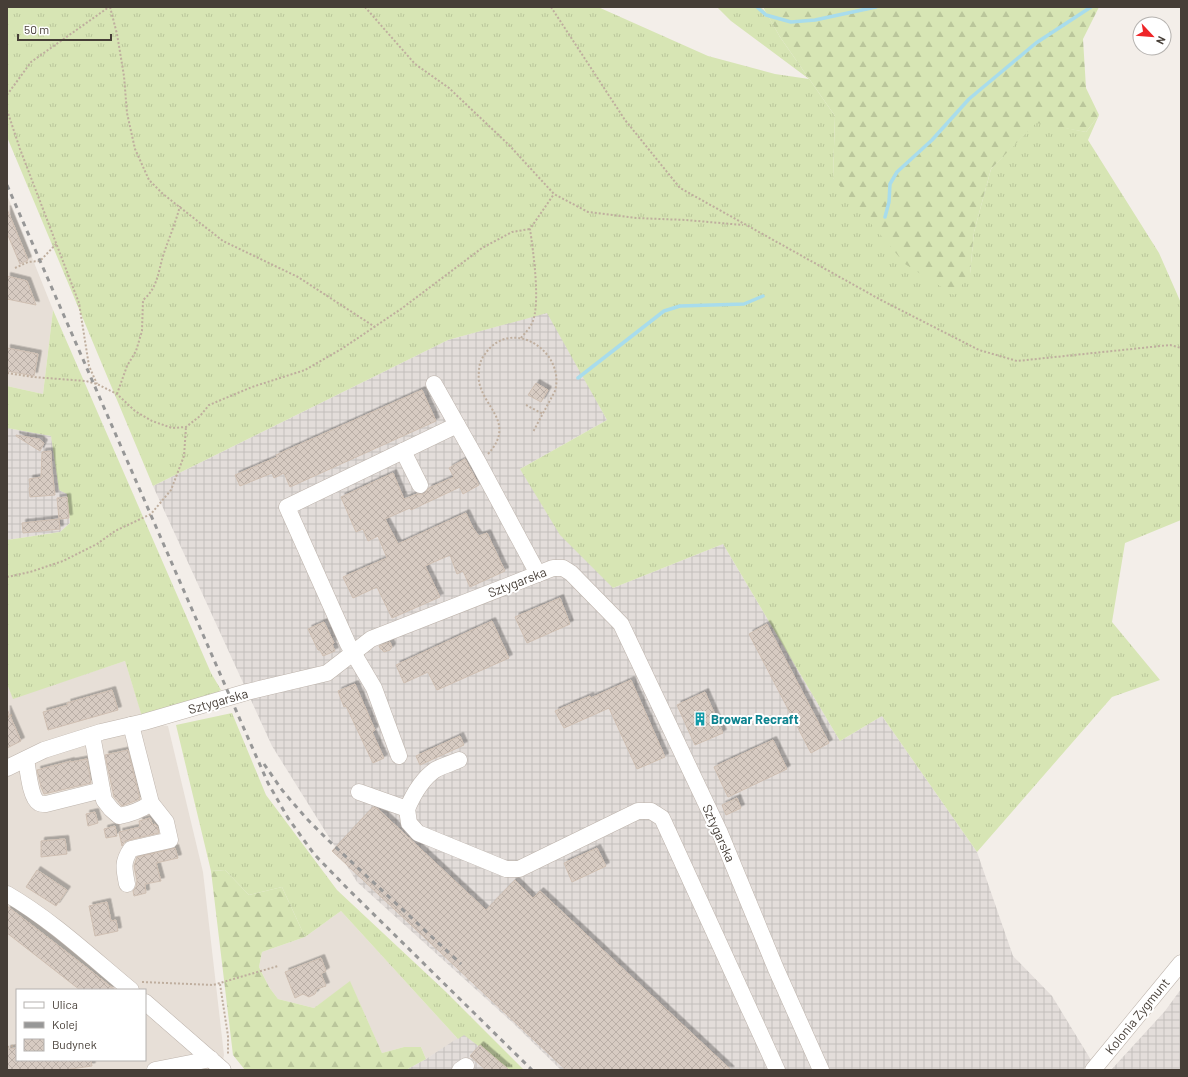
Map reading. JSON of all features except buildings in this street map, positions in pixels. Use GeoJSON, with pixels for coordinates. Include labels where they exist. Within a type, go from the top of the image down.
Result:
{"type":"FeatureCollection","features":[{"type":"Feature","properties":{"kind":"street"},"geometry":{"type":"LineString","coordinates":[[434,384],[538,574]]}},
{"type":"Feature","properties":{"kind":"street"},"geometry":{"type":"LineString","coordinates":[[399,756],[374,688],[348,644],[287,507],[457,425]]}},
{"type":"Feature","properties":{"kind":"street"},"geometry":{"type":"LineString","coordinates":[[403,451],[420,485]]}},
{"type":"Feature","properties":{"kind":"street","name":"Sztygarska"},"geometry":{"type":"LineString","coordinates":[[7,768],[44,750],[92,735],[246,692],[327,673],[371,639],[554,568],[563,568],[571,573],[621,624],[720,833],[776,969],[821,1070]]}},
{"type":"Feature","properties":{"kind":"street"},"geometry":{"type":"LineString","coordinates":[[126,884],[123,867],[126,856],[131,849],[170,840],[166,822],[151,803],[131,725]]}},
{"type":"Feature","properties":{"kind":"street"},"geometry":{"type":"LineString","coordinates":[[92,735],[104,800],[111,809],[119,816],[129,814],[151,803]]}},
{"type":"Feature","properties":{"kind":"street"},"geometry":{"type":"LineString","coordinates":[[26,759],[32,789],[35,798],[40,803],[46,804],[102,790]]}},
{"type":"Feature","properties":{"kind":"street"},"geometry":{"type":"LineString","coordinates":[[459,760],[435,771],[424,781],[414,794],[407,809],[409,823],[418,833],[506,869],[519,869],[638,811],[651,811],[662,818],[777,1070]]}},
{"type":"Feature","properties":{"kind":"street"},"geometry":{"type":"LineString","coordinates":[[359,792],[407,809]]}},
{"type":"Feature","properties":{"kind":"street"},"geometry":{"type":"LineString","coordinates":[[7,894],[27,906],[137,986]]}},
{"type":"Feature","properties":{"kind":"street","name":"Kolonia Zygmunt"},"geometry":{"type":"LineString","coordinates":[[1093,1070],[1181,962]]}},
{"type":"Feature","properties":{"kind":"street"},"geometry":{"type":"LineString","coordinates":[[146,1003],[211,1059],[225,1064]]}},
{"type":"Feature","properties":{"kind":"street"},"geometry":{"type":"LineString","coordinates":[[155,1070],[211,1059]]}},
{"type":"Feature","properties":{"kind":"path"},"geometry":{"type":"LineString","coordinates":[[7,95],[31,62],[110,7],[117,34],[124,76],[127,113],[135,149],[149,180],[163,194],[223,241],[298,278],[375,327]]}},
{"type":"Feature","properties":{"kind":"path"},"geometry":{"type":"LineString","coordinates":[[365,7],[414,64],[449,88],[509,145],[554,194],[588,212],[636,218],[686,220],[745,225]]}},
{"type":"Feature","properties":{"kind":"path"},"geometry":{"type":"LineString","coordinates":[[551,7],[625,120],[680,188],[881,300],[979,350],[1017,361],[1170,345],[1181,348]]}},
{"type":"Feature","properties":{"kind":"path"},"geometry":{"type":"LineString","coordinates":[[7,110],[20,149],[79,303],[89,366],[97,384]]}},
{"type":"Feature","properties":{"kind":"path"},"geometry":{"type":"LineString","coordinates":[[521,338],[532,322],[536,305],[534,259],[530,230],[554,194]]}},
{"type":"Feature","properties":{"kind":"path"},"geometry":{"type":"LineString","coordinates":[[117,394],[127,366],[136,351],[142,331],[143,300],[150,295],[157,282],[164,253],[180,206]]}},
{"type":"Feature","properties":{"kind":"path"},"geometry":{"type":"LineString","coordinates":[[7,373],[33,378],[86,381],[97,384],[117,394],[135,411],[152,421],[172,428],[186,427],[200,416],[209,405],[252,387],[305,370],[375,327],[482,248],[512,232],[530,230]]}},
{"type":"Feature","properties":{"kind":"path"},"geometry":{"type":"LineString","coordinates":[[15,268],[28,262],[40,261],[57,243]]}},
{"type":"Feature","properties":{"kind":"path"},"geometry":{"type":"LineString","coordinates":[[478,462],[493,449],[498,440],[500,431],[499,421],[479,384],[478,375],[484,354],[491,346],[500,340],[511,337],[521,338],[540,347],[548,355],[557,374],[557,386],[554,394],[533,432]]}},
{"type":"Feature","properties":{"kind":"path"},"geometry":{"type":"LineString","coordinates":[[526,405],[543,414]]}},
{"type":"Feature","properties":{"kind":"path"},"geometry":{"type":"LineString","coordinates":[[7,577],[30,572],[62,561],[98,544],[114,531],[150,514],[171,490],[184,456],[186,427]]}},
{"type":"Feature","properties":{"kind":"path"},"geometry":{"type":"LineString","coordinates":[[7,717],[12,715]]}},
{"type":"Feature","properties":{"kind":"path"},"geometry":{"type":"LineString","coordinates":[[137,986],[213,985],[278,966]]}},
{"type":"Feature","properties":{"kind":"path"},"geometry":{"type":"LineString","coordinates":[[220,984],[228,1036],[225,1064]]}},
{"type":"Feature","properties":{"kind":"shaded area"},"geometry":{"type":"Polygon","coordinates":[[[7,195],[53,310],[43,394],[7,386],[7,195]]]}},
{"type":"Feature","properties":{"kind":"shaded area"},"geometry":{"type":"Polygon","coordinates":[[[548,312],[607,420],[520,469],[613,588],[723,544],[840,741],[882,716],[977,852],[1013,956],[1052,996],[1091,1060],[1083,1070],[561,1070],[514,1024],[357,882],[272,746],[153,486],[448,340],[548,312]]]}},
{"type":"Feature","properties":{"kind":"shaded area"},"geometry":{"type":"Polygon","coordinates":[[[7,428],[51,436],[59,490],[67,493],[70,523],[60,532],[7,540],[7,428]]]}},
{"type":"Feature","properties":{"kind":"shaded area"},"geometry":{"type":"Polygon","coordinates":[[[125,661],[144,722],[168,726],[203,872],[224,1055],[221,1070],[7,1070],[7,684],[13,698],[125,661]]]}},
{"type":"Feature","properties":{"kind":"shaded area"},"geometry":{"type":"Polygon","coordinates":[[[341,911],[458,1039],[426,1059],[421,1047],[404,1047],[382,1053],[350,982],[314,1008],[278,999],[269,987],[259,967],[262,952],[305,937],[341,911]]]}},
{"type":"Feature","properties":{"kind":"shaded area"},"geometry":{"type":"Polygon","coordinates":[[[1181,989],[1181,1070],[1111,1070],[1165,1011],[1181,989]]]}},
{"type":"Feature","properties":{"kind":"shaded area"},"geometry":{"type":"Polygon","coordinates":[[[464,1034],[510,1070],[406,1070],[426,1059],[464,1034]]]}},
{"type":"Feature","properties":{"kind":"green space"},"geometry":{"type":"Polygon","coordinates":[[[7,7],[598,7],[708,56],[775,74],[809,79],[731,21],[717,7],[761,7],[766,12],[780,37],[835,116],[833,178],[970,274],[974,232],[991,169],[1036,122],[1086,132],[1099,115],[1088,140],[1159,253],[1181,303],[1181,520],[1125,543],[1112,622],[1160,680],[1112,697],[977,852],[882,716],[840,741],[723,544],[613,588],[560,535],[520,469],[607,420],[547,313],[448,340],[153,486],[7,137],[7,7]]]}},
{"type":"Feature","properties":{"kind":"green space"},"geometry":{"type":"Polygon","coordinates":[[[763,7],[1099,7],[1083,39],[1086,88],[1099,115],[1086,132],[1036,123],[991,169],[974,232],[970,274],[954,295],[905,264],[833,178],[835,116],[780,37],[763,7]]]}},
{"type":"Feature","properties":{"kind":"green space"},"geometry":{"type":"Polygon","coordinates":[[[53,310],[211,673],[221,690],[219,691],[220,693],[143,720],[125,661],[13,699],[7,684],[7,540],[60,532],[70,523],[67,494],[59,490],[51,436],[7,428],[7,386],[43,394],[53,310]]]}},
{"type":"Feature","properties":{"kind":"green space"},"geometry":{"type":"Polygon","coordinates":[[[232,713],[266,795],[337,890],[445,991],[524,1070],[510,1070],[464,1035],[458,1039],[341,911],[305,937],[282,887],[249,895],[225,870],[211,871],[176,725],[232,713]]]}},
{"type":"Feature","properties":{"kind":"green space"},"geometry":{"type":"Polygon","coordinates":[[[225,870],[249,895],[282,887],[305,937],[262,952],[259,967],[269,987],[278,999],[314,1008],[350,981],[382,1053],[404,1047],[421,1047],[426,1059],[406,1070],[245,1070],[233,1055],[211,871],[225,870]]]}},
{"type":"Feature","properties":{"kind":"waterway"},"geometry":{"type":"LineString","coordinates":[[757,7],[766,15],[791,22],[815,20],[876,7]]}},
{"type":"Feature","properties":{"kind":"waterway"},"geometry":{"type":"LineString","coordinates":[[885,217],[889,202],[890,184],[897,172],[932,140],[969,99],[1036,43],[1091,7]]}},
{"type":"Feature","properties":{"kind":"waterway"},"geometry":{"type":"LineString","coordinates":[[578,378],[664,311],[680,306],[744,304],[763,296]]}},
{"type":"Feature","properties":{"kind":"railway"},"geometry":{"type":"LineString","coordinates":[[7,185],[268,783],[288,818],[314,854],[532,1070]]}},
{"type":"Feature","properties":{"kind":"railway"},"geometry":{"type":"LineString","coordinates":[[264,764],[282,790],[306,818],[461,964]]}},
{"type":"Feature","properties":{"kind":"place","name":"Browar Recraft"},"geometry":{"type":"Point","coordinates":[700,719]}}]}
